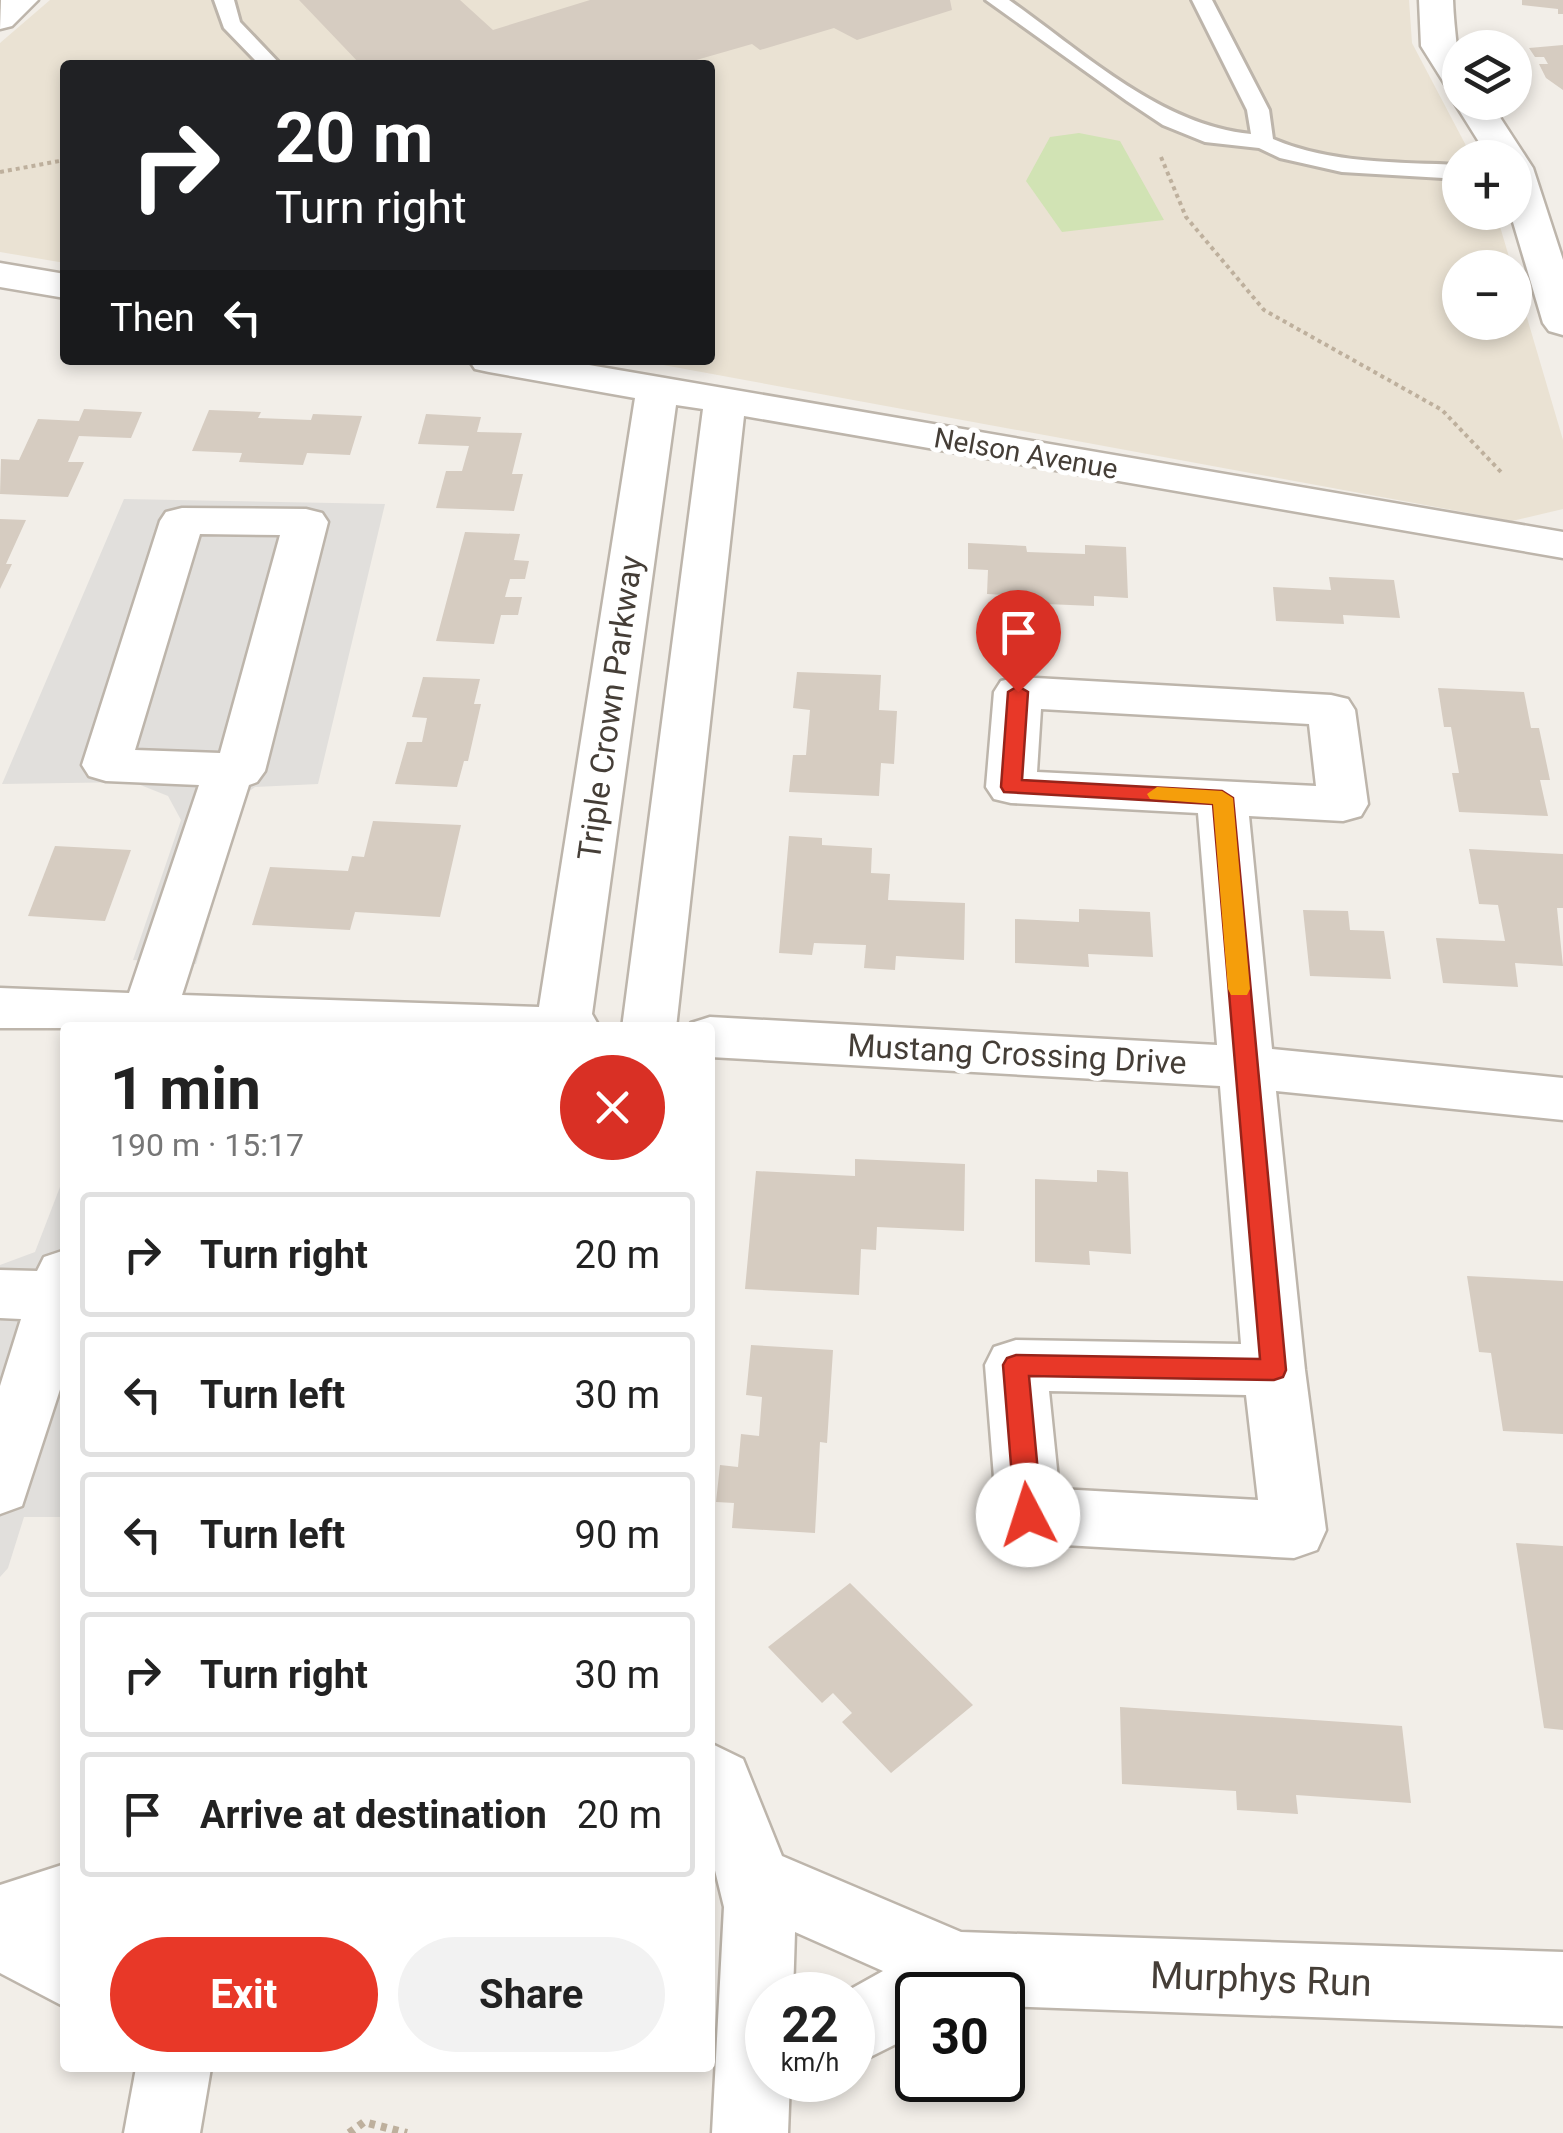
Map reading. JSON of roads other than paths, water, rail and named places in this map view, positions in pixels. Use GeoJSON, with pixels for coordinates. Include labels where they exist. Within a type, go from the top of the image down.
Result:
{"type":"FeatureCollection","features":[{"type":"Feature","properties":{"kind":"street"},"geometry":{"type":"LineString","coordinates":[[0,19],[21,0]]}},
{"type":"Feature","properties":{"kind":"street"},"geometry":{"type":"LineString","coordinates":[[1436,0],[1438,46],[1442,53]]}},
{"type":"Feature","properties":{"kind":"street"},"geometry":{"type":"LineString","coordinates":[[1532,208],[1563,322]]}},
{"type":"Feature","properties":{"kind":"street"},"geometry":{"type":"LineString","coordinates":[[6,284],[60,286]]}},
{"type":"Feature","properties":{"kind":"street","name":"Nelson Avenue"},"geometry":{"type":"LineString","coordinates":[[518,365],[1563,545]]}},
{"type":"Feature","properties":{"kind":"street","name":"Triple Crown Parkway"},"geometry":{"type":"LineString","coordinates":[[564,1022],[657,389]]}},
{"type":"Feature","properties":{"kind":"street"},"geometry":{"type":"LineString","coordinates":[[650,1022],[725,400]]}},
{"type":"Feature","properties":{"kind":"street"},"geometry":{"type":"LineString","coordinates":[[182,521],[306,522],[240,771],[230,770],[106,765],[182,521]]}},
{"type":"Feature","properties":{"kind":"street"},"geometry":{"type":"LineString","coordinates":[[1018,692],[1331,710],[1344,804],[1222,798],[1012,787],[1018,692]]}},
{"type":"Feature","properties":{"kind":"street"},"geometry":{"type":"LineString","coordinates":[[146,1020],[230,770]]}},
{"type":"Feature","properties":{"kind":"street"},"geometry":{"type":"LineString","coordinates":[[1222,798],[1274,1370],[1294,1530],[1028,1515],[1016,1365],[1274,1370]]}},
{"type":"Feature","properties":{"kind":"street"},"geometry":{"type":"LineString","coordinates":[[0,1008],[146,1020],[265,1022]]}},
{"type":"Feature","properties":{"kind":"street","name":"Mustang Crossing Drive"},"geometry":{"type":"LineString","coordinates":[[715,1036],[1246,1067],[1563,1099]]}},
{"type":"Feature","properties":{"kind":"street"},"geometry":{"type":"LineString","coordinates":[[0,1487],[41,1288]]}},
{"type":"Feature","properties":{"kind":"street"},"geometry":{"type":"LineString","coordinates":[[715,1779],[743,1841],[760,1907],[758,1972]]}},
{"type":"Feature","properties":{"kind":"street","name":"Murphys Run"},"geometry":{"type":"LineString","coordinates":[[752,1878],[960,1968],[1563,1989]]}},
{"type":"Feature","properties":{"kind":"street"},"geometry":{"type":"LineString","coordinates":[[0,1920],[60,1901]]}},
{"type":"Feature","properties":{"kind":"street"},"geometry":{"type":"LineString","coordinates":[[0,1934],[60,1969]]}},
{"type":"Feature","properties":{"kind":"street"},"geometry":{"type":"LineString","coordinates":[[875,2016],[960,1968]]}},
{"type":"Feature","properties":{"kind":"street"},"geometry":{"type":"LineString","coordinates":[[162,2133],[173,2072]]}},
{"type":"Feature","properties":{"kind":"lane"},"geometry":{"type":"LineString","coordinates":[[224,0],[231,24],[266,60]]}},
{"type":"Feature","properties":{"kind":"lane"},"geometry":{"type":"LineString","coordinates":[[996,0],[1171,120],[1213,137],[1263,142],[1288,153],[1342,165],[1442,171]]}},
{"type":"Feature","properties":{"kind":"lane"},"geometry":{"type":"LineString","coordinates":[[1202,0],[1258,110],[1263,142]]}}]}
